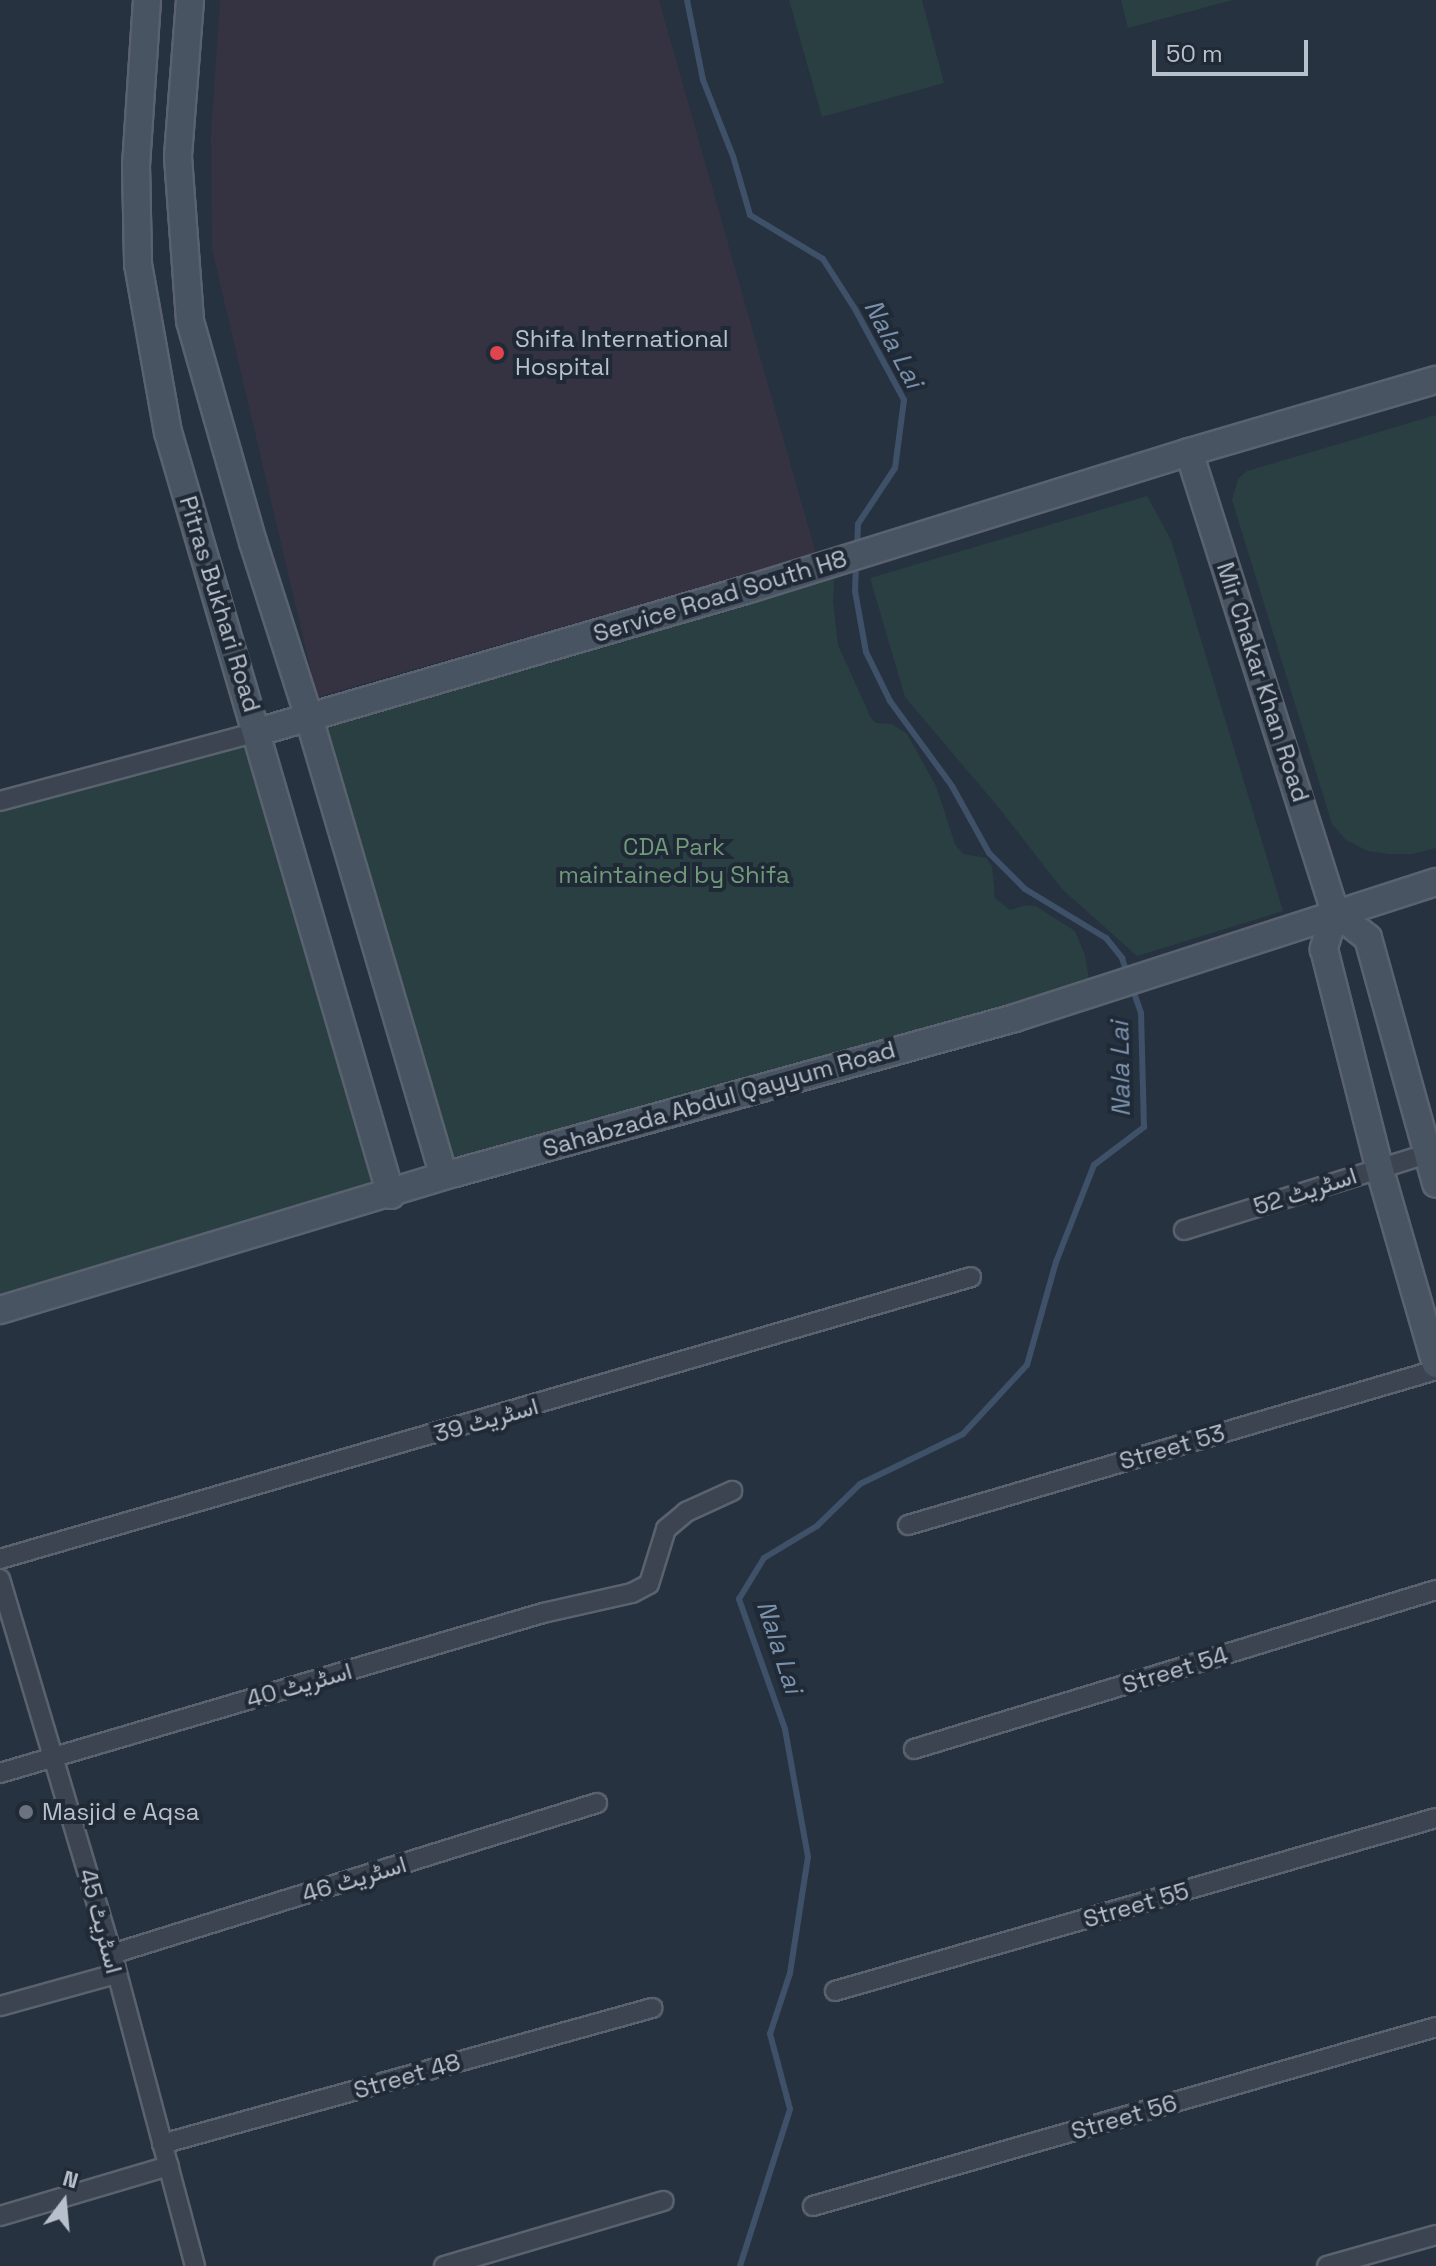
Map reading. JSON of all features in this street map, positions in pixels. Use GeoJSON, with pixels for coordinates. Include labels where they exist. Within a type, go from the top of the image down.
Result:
{"type":"FeatureCollection","features":[{"type":"Feature","properties":{"kind":"street","name":"Pitras Bukhari Road"},"geometry":{"type":"LineString","coordinates":[[147,0],[136,165],[138,264],[168,432],[391,1195]]}},
{"type":"Feature","properties":{"kind":"street","name":"Pitras Bukhari Road"},"geometry":{"type":"LineString","coordinates":[[190,0],[178,157],[190,321],[253,542],[309,718],[444,1176]]}},
{"type":"Feature","properties":{"kind":"street","name":"Service Road South H8"},"geometry":{"type":"LineString","coordinates":[[0,801],[309,718],[749,589],[950,524],[1436,380]]}},
{"type":"Feature","properties":{"kind":"street","name":"Mir Chakar Khan Road"},"geometry":{"type":"LineString","coordinates":[[1189,452],[1335,912]]}},
{"type":"Feature","properties":{"kind":"street","name":"Sahabzada Abdul Qayyum Road"},"geometry":{"type":"LineString","coordinates":[[0,1310],[391,1195],[444,1176],[1015,1018],[1177,968],[1335,912],[1436,882]]}},
{"type":"Feature","properties":{"kind":"street"},"geometry":{"type":"LineString","coordinates":[[1436,1184],[1432,1152],[1368,938],[1335,912],[1324,949],[1379,1167],[1436,1364]]}},
{"type":"Feature","properties":{"kind":"street","name":"اسٹریٹ 52"},"geometry":{"type":"LineString","coordinates":[[1184,1230],[1432,1152]]}},
{"type":"Feature","properties":{"kind":"street","name":"اسٹریٹ 39"},"geometry":{"type":"LineString","coordinates":[[0,1559],[971,1277]]}},
{"type":"Feature","properties":{"kind":"street","name":"Street 53"},"geometry":{"type":"LineString","coordinates":[[908,1525],[1436,1370]]}},
{"type":"Feature","properties":{"kind":"street","name":"اسٹریٹ 40"},"geometry":{"type":"LineString","coordinates":[[0,1773],[543,1613],[632,1593],[649,1584],[666,1529],[686,1512],[732,1491]]}},
{"type":"Feature","properties":{"kind":"street","name":"اسٹریٹ 45"},"geometry":{"type":"LineString","coordinates":[[0,1579],[56,1757],[112,1954],[195,2266]]}},
{"type":"Feature","properties":{"kind":"street","name":"Street 54"},"geometry":{"type":"LineString","coordinates":[[914,1749],[1436,1590]]}},
{"type":"Feature","properties":{"kind":"street","name":"اسٹریٹ 46"},"geometry":{"type":"LineString","coordinates":[[112,1954],[597,1803]]}},
{"type":"Feature","properties":{"kind":"street","name":"Street 55"},"geometry":{"type":"LineString","coordinates":[[835,1991],[1436,1818]]}},
{"type":"Feature","properties":{"kind":"street"},"geometry":{"type":"LineString","coordinates":[[0,2006],[115,1974]]}},
{"type":"Feature","properties":{"kind":"street","name":"Street 48"},"geometry":{"type":"LineString","coordinates":[[162,2144],[652,2008]]}},
{"type":"Feature","properties":{"kind":"street","name":"Street 56"},"geometry":{"type":"LineString","coordinates":[[813,2206],[1436,2027]]}},
{"type":"Feature","properties":{"kind":"street"},"geometry":{"type":"LineString","coordinates":[[0,2216],[169,2166]]}},
{"type":"Feature","properties":{"kind":"street"},"geometry":{"type":"LineString","coordinates":[[444,2266],[664,2201]]}},
{"type":"Feature","properties":{"kind":"street"},"geometry":{"type":"LineString","coordinates":[[1327,2266],[1436,2235]]}},
{"type":"Feature","properties":{"kind":"shaded area","name":"Shifa International Hospital"},"geometry":{"type":"Polygon","coordinates":[[[220,0],[659,0],[816,554],[317,697],[212,249],[211,133],[220,0]]]}},
{"type":"Feature","properties":{"kind":"green space"},"geometry":{"type":"Polygon","coordinates":[[[789,0],[922,0],[944,83],[822,117],[789,0]]]}},
{"type":"Feature","properties":{"kind":"green space"},"geometry":{"type":"Polygon","coordinates":[[[1121,0],[1233,0],[1128,28],[1121,0]]]}},
{"type":"Feature","properties":{"kind":"green space"},"geometry":{"type":"Polygon","coordinates":[[[1436,415],[1436,848],[1412,854],[1389,854],[1368,851],[1346,840],[1332,824],[1232,500],[1238,479],[1247,471],[1436,415]]]}},
{"type":"Feature","properties":{"kind":"green space"},"geometry":{"type":"Polygon","coordinates":[[[1147,496],[1171,540],[1283,911],[1137,956],[1062,889],[999,808],[905,697],[870,578],[1147,496]]]}},
{"type":"Feature","properties":{"kind":"green space","name":"CDA Park maintained by Shifa"},"geometry":{"type":"Polygon","coordinates":[[[835,561],[833,601],[838,645],[871,718],[876,723],[892,724],[907,734],[936,786],[955,844],[963,854],[986,858],[992,866],[995,898],[1010,910],[1027,905],[1037,907],[1075,931],[1085,955],[1091,994],[444,1176],[309,718],[835,561]]]}},
{"type":"Feature","properties":{"kind":"green space"},"geometry":{"type":"Polygon","coordinates":[[[258,732],[391,1195],[0,1310],[0,801],[258,732]]]}},
{"type":"Feature","properties":{"kind":"waterway","name":"Nala Lai"},"geometry":{"type":"LineString","coordinates":[[687,0],[703,80],[733,156],[750,215],[823,259],[855,309],[904,400],[895,468],[858,524],[857,548]]}},
{"type":"Feature","properties":{"kind":"waterway","name":"Nala Lai"},"geometry":{"type":"LineString","coordinates":[[856,564],[855,591],[866,652],[890,701],[952,786],[989,853],[1025,889],[1106,938],[1122,958],[1127,973]]}},
{"type":"Feature","properties":{"kind":"waterway","name":"Nala Lai"},"geometry":{"type":"LineString","coordinates":[[740,2266],[790,2109],[770,2034],[790,1973],[808,1857],[785,1729],[739,1599],[764,1558],[817,1526],[860,1484],[963,1434],[1027,1365],[1056,1262],[1094,1165],[1144,1127],[1141,1013],[1132,987]]}},
{"type":"Feature","properties":{"kind":"place","name":"Shifa International Hospital"},"geometry":{"type":"Point","coordinates":[497,353]}},
{"type":"Feature","properties":{"kind":"place","name":"Masjid e Aqsa"},"geometry":{"type":"Point","coordinates":[26,1812]}}]}
